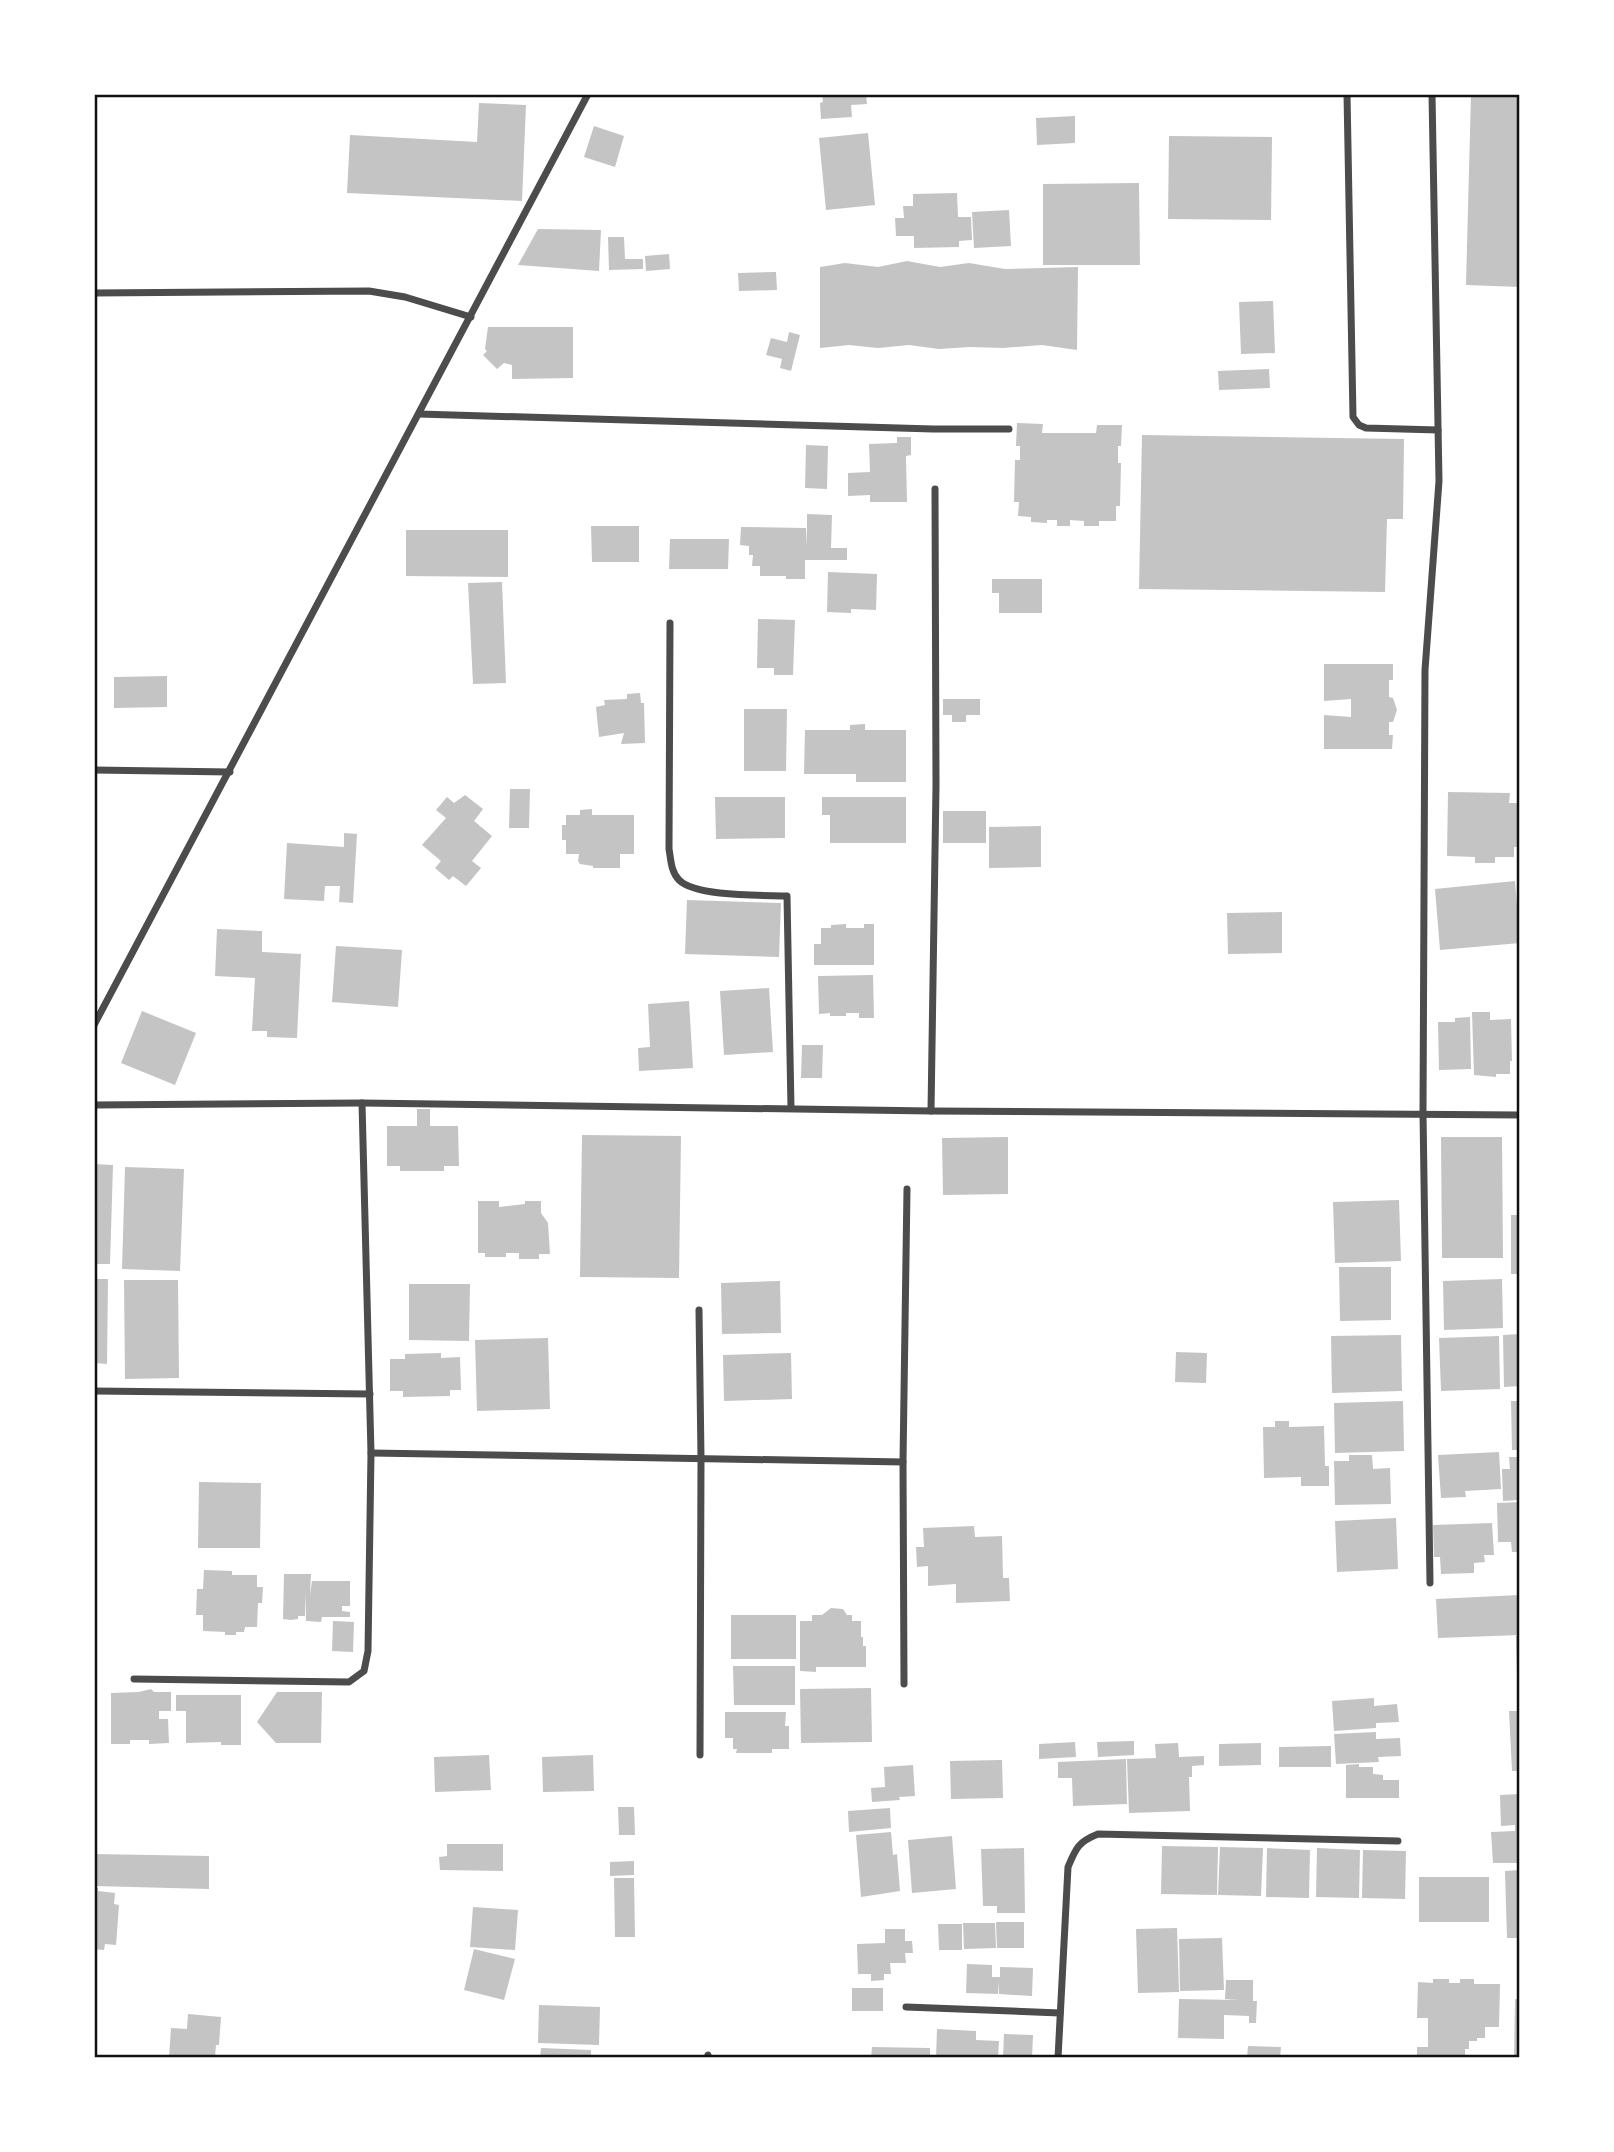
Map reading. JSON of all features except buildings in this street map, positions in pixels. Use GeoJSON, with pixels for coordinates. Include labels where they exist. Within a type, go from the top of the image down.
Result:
{"type":"FeatureCollection","features":[{"type":"Feature","properties":{"kind":"street"},"geometry":{"type":"LineString","coordinates":[[94,1026],[588,94]]}},
{"type":"Feature","properties":{"kind":"street"},"geometry":{"type":"LineString","coordinates":[[1346,94],[1353,416],[1359,425],[1366,428],[1438,430]]}},
{"type":"Feature","properties":{"kind":"street"},"geometry":{"type":"LineString","coordinates":[[1430,1583],[1423,1113],[1425,670],[1439,481],[1432,94]]}},
{"type":"Feature","properties":{"kind":"street"},"geometry":{"type":"LineString","coordinates":[[94,293],[369,291],[405,297],[471,317]]}},
{"type":"Feature","properties":{"kind":"street"},"geometry":{"type":"LineString","coordinates":[[419,414],[1009,429]]}},
{"type":"Feature","properties":{"kind":"street"},"geometry":{"type":"LineString","coordinates":[[931,1111],[936,786],[935,489]]}},
{"type":"Feature","properties":{"kind":"street"},"geometry":{"type":"LineString","coordinates":[[670,623],[669,849],[672,869],[677,879],[688,888],[705,892],[787,896],[791,1108]]}},
{"type":"Feature","properties":{"kind":"street"},"geometry":{"type":"LineString","coordinates":[[94,771],[230,772]]}},
{"type":"Feature","properties":{"kind":"street"},"geometry":{"type":"LineString","coordinates":[[94,1105],[362,1103],[931,1111],[1520,1115]]}},
{"type":"Feature","properties":{"kind":"street"},"geometry":{"type":"LineString","coordinates":[[134,1679],[349,1682],[364,1671],[368,1651],[371,1453],[362,1103]]}},
{"type":"Feature","properties":{"kind":"street"},"geometry":{"type":"LineString","coordinates":[[904,1684],[902,1462],[907,1189]]}},
{"type":"Feature","properties":{"kind":"street"},"geometry":{"type":"LineString","coordinates":[[699,1310],[700,1755]]}},
{"type":"Feature","properties":{"kind":"street"},"geometry":{"type":"LineString","coordinates":[[94,1391],[370,1394]]}},
{"type":"Feature","properties":{"kind":"street"},"geometry":{"type":"LineString","coordinates":[[371,1453],[902,1462]]}},
{"type":"Feature","properties":{"kind":"street"},"geometry":{"type":"LineString","coordinates":[[1058,2057],[1068,1867],[1075,1850],[1083,1840],[1098,1834],[1398,1840]]}},
{"type":"Feature","properties":{"kind":"street"},"geometry":{"type":"LineString","coordinates":[[906,2007],[1059,2013]]}}]}
